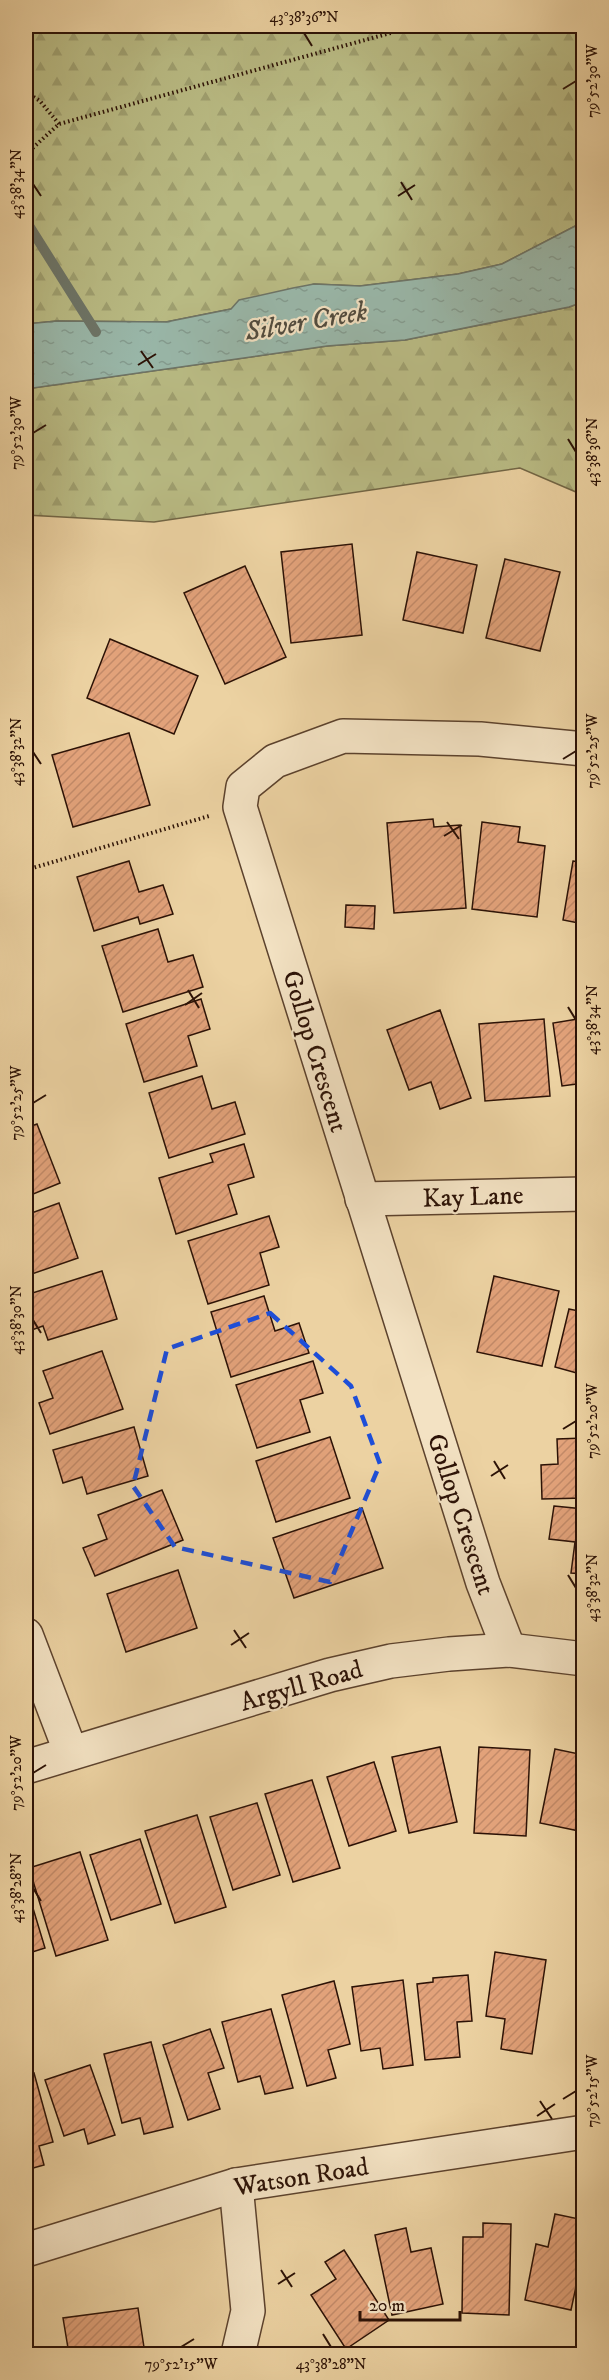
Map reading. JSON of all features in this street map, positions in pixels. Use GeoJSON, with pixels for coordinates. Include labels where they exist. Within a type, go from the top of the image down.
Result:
{"type":"FeatureCollection","features":[{"type":"Feature","properties":{"kind":"street"},"geometry":{"type":"LineString","coordinates":[[240,807],[243,787],[275,761],[343,736],[480,738],[584,749]]}},
{"type":"Feature","properties":{"kind":"street","name":"Gollop Crescent"},"geometry":{"type":"LineString","coordinates":[[240,807],[483,1583],[509,1650]]}},
{"type":"Feature","properties":{"kind":"street","name":"Kay Lane"},"geometry":{"type":"LineString","coordinates":[[362,1199],[584,1194]]}},
{"type":"Feature","properties":{"kind":"street"},"geometry":{"type":"LineString","coordinates":[[26,1635],[71,1753]]}},
{"type":"Feature","properties":{"kind":"street","name":"Argyll Road"},"geometry":{"type":"LineString","coordinates":[[26,1767],[330,1675],[391,1661],[509,1650],[584,1659]]}},
{"type":"Feature","properties":{"kind":"street","name":"Watson Road"},"geometry":{"type":"LineString","coordinates":[[26,2250],[236,2185],[584,2132]]}},
{"type":"Feature","properties":{"kind":"street"},"geometry":{"type":"LineString","coordinates":[[236,2185],[248,2311],[238,2355]]}},
{"type":"Feature","properties":{"kind":"path"},"geometry":{"type":"LineString","coordinates":[[26,154],[59,124],[416,26]]}},
{"type":"Feature","properties":{"kind":"path"},"geometry":{"type":"LineString","coordinates":[[26,92],[40,101],[59,124]]}},
{"type":"Feature","properties":{"kind":"path"},"geometry":{"type":"LineString","coordinates":[[26,870],[240,807]]}},
{"type":"Feature","properties":{"kind":"highlighted area"},"geometry":{"type":"Polygon","coordinates":[[[270,1313],[351,1386],[380,1464],[330,1582],[175,1547],[133,1486],[167,1349],[270,1313]]]}},
{"type":"Feature","properties":{"kind":"green space"},"geometry":{"type":"Polygon","coordinates":[[[26,26],[583,26],[583,222],[502,264],[458,274],[360,286],[314,284],[231,309],[166,322],[57,321],[26,324],[26,26]]]}},
{"type":"Feature","properties":{"kind":"green space"},"geometry":{"type":"Polygon","coordinates":[[[583,302],[583,495],[520,468],[154,522],[26,515],[26,389],[327,346],[405,340],[569,307],[583,302]]]}},
{"type":"Feature","properties":{"kind":"water","name":"Silver Creek"},"geometry":{"type":"Polygon","coordinates":[[[583,222],[583,302],[569,307],[405,340],[327,346],[26,389],[26,324],[57,321],[166,322],[231,309],[239,300],[314,284],[360,286],[458,274],[502,264],[583,222]]]}},
{"type":"Feature","properties":{"kind":"building"},"geometry":{"type":"Polygon","coordinates":[[[352,544],[362,635],[291,643],[281,552],[352,544]]]}},
{"type":"Feature","properties":{"kind":"building"},"geometry":{"type":"Polygon","coordinates":[[[417,552],[477,565],[463,633],[403,620],[417,552]]]}},
{"type":"Feature","properties":{"kind":"building"},"geometry":{"type":"Polygon","coordinates":[[[505,559],[560,572],[540,651],[486,638],[505,559]]]}},
{"type":"Feature","properties":{"kind":"building"},"geometry":{"type":"Polygon","coordinates":[[[245,566],[286,657],[225,684],[184,593],[245,566]]]}},
{"type":"Feature","properties":{"kind":"building"},"geometry":{"type":"Polygon","coordinates":[[[110,639],[198,676],[174,734],[87,698],[110,639]]]}},
{"type":"Feature","properties":{"kind":"building"},"geometry":{"type":"Polygon","coordinates":[[[129,733],[150,805],[73,827],[52,755],[129,733]]]}},
{"type":"Feature","properties":{"kind":"building"},"geometry":{"type":"Polygon","coordinates":[[[433,819],[434,827],[460,825],[466,908],[394,913],[387,823],[433,819]]]}},
{"type":"Feature","properties":{"kind":"building"},"geometry":{"type":"Polygon","coordinates":[[[482,822],[520,827],[518,842],[545,846],[537,917],[472,909],[482,822]]]}},
{"type":"Feature","properties":{"kind":"building"},"geometry":{"type":"Polygon","coordinates":[[[129,861],[139,892],[163,885],[173,914],[140,924],[138,917],[94,931],[77,877],[129,861]]]}},
{"type":"Feature","properties":{"kind":"building"},"geometry":{"type":"Polygon","coordinates":[[[573,861],[584,863],[584,924],[563,920],[573,861]]]}},
{"type":"Feature","properties":{"kind":"building"},"geometry":{"type":"Polygon","coordinates":[[[346,905],[375,906],[374,929],[345,927],[346,905]]]}},
{"type":"Feature","properties":{"kind":"building"},"geometry":{"type":"Polygon","coordinates":[[[158,929],[168,962],[193,955],[203,987],[123,1012],[102,946],[158,929]]]}},
{"type":"Feature","properties":{"kind":"building"},"geometry":{"type":"Polygon","coordinates":[[[201,999],[210,1029],[188,1036],[197,1066],[144,1082],[126,1024],[201,999]]]}},
{"type":"Feature","properties":{"kind":"building"},"geometry":{"type":"Polygon","coordinates":[[[440,1010],[471,1098],[440,1109],[431,1082],[409,1090],[387,1030],[440,1010]]]}},
{"type":"Feature","properties":{"kind":"building"},"geometry":{"type":"Polygon","coordinates":[[[584,1018],[584,1083],[562,1086],[553,1023],[584,1018]]]}},
{"type":"Feature","properties":{"kind":"building"},"geometry":{"type":"Polygon","coordinates":[[[544,1019],[550,1096],[485,1101],[479,1024],[544,1019]]]}},
{"type":"Feature","properties":{"kind":"building"},"geometry":{"type":"Polygon","coordinates":[[[202,1076],[212,1109],[235,1102],[245,1134],[169,1158],[149,1093],[202,1076]]]}},
{"type":"Feature","properties":{"kind":"building"},"geometry":{"type":"Polygon","coordinates":[[[37,1124],[60,1183],[26,1197],[26,1128],[37,1124]]]}},
{"type":"Feature","properties":{"kind":"building"},"geometry":{"type":"Polygon","coordinates":[[[244,1144],[254,1177],[228,1185],[237,1214],[176,1234],[159,1178],[213,1162],[210,1154],[244,1144]]]}},
{"type":"Feature","properties":{"kind":"building"},"geometry":{"type":"Polygon","coordinates":[[[59,1203],[78,1258],[26,1276],[26,1215],[59,1203]]]}},
{"type":"Feature","properties":{"kind":"building"},"geometry":{"type":"Polygon","coordinates":[[[269,1216],[279,1247],[260,1253],[269,1285],[208,1304],[188,1241],[269,1216]]]}},
{"type":"Feature","properties":{"kind":"building"},"geometry":{"type":"Polygon","coordinates":[[[102,1271],[117,1319],[48,1340],[43,1326],[26,1332],[26,1295],[102,1271]]]}},
{"type":"Feature","properties":{"kind":"building"},"geometry":{"type":"Polygon","coordinates":[[[494,1276],[559,1291],[542,1366],[477,1352],[494,1276]]]}},
{"type":"Feature","properties":{"kind":"building"},"geometry":{"type":"Polygon","coordinates":[[[264,1296],[275,1331],[299,1323],[309,1353],[231,1377],[211,1312],[264,1296]]]}},
{"type":"Feature","properties":{"kind":"building"},"geometry":{"type":"Polygon","coordinates":[[[569,1309],[584,1312],[584,1375],[555,1367],[569,1309]]]}},
{"type":"Feature","properties":{"kind":"building"},"geometry":{"type":"Polygon","coordinates":[[[102,1351],[123,1409],[50,1434],[39,1403],[53,1398],[43,1371],[102,1351]]]}},
{"type":"Feature","properties":{"kind":"building"},"geometry":{"type":"Polygon","coordinates":[[[313,1361],[323,1393],[300,1400],[310,1432],[257,1448],[236,1385],[313,1361]]]}},
{"type":"Feature","properties":{"kind":"building"},"geometry":{"type":"Polygon","coordinates":[[[134,1427],[148,1476],[87,1494],[82,1477],[63,1483],[53,1450],[134,1427]]]}},
{"type":"Feature","properties":{"kind":"building"},"geometry":{"type":"Polygon","coordinates":[[[330,1437],[350,1498],[276,1522],[256,1461],[330,1437]]]}},
{"type":"Feature","properties":{"kind":"building"},"geometry":{"type":"Polygon","coordinates":[[[584,1438],[584,1498],[542,1499],[541,1465],[558,1464],[557,1439],[584,1438]]]}},
{"type":"Feature","properties":{"kind":"building"},"geometry":{"type":"Polygon","coordinates":[[[162,1490],[183,1540],[95,1576],[83,1548],[107,1539],[98,1515],[162,1490]]]}},
{"type":"Feature","properties":{"kind":"building"},"geometry":{"type":"Polygon","coordinates":[[[554,1506],[584,1509],[584,1574],[571,1573],[575,1542],[549,1539],[554,1506]]]}},
{"type":"Feature","properties":{"kind":"building"},"geometry":{"type":"Polygon","coordinates":[[[362,1508],[383,1568],[294,1598],[273,1538],[362,1508]]]}},
{"type":"Feature","properties":{"kind":"building"},"geometry":{"type":"Polygon","coordinates":[[[178,1570],[197,1628],[126,1652],[107,1594],[178,1570]]]}},
{"type":"Feature","properties":{"kind":"building"},"geometry":{"type":"Polygon","coordinates":[[[440,1747],[457,1822],[409,1833],[392,1757],[440,1747]]]}},
{"type":"Feature","properties":{"kind":"building"},"geometry":{"type":"Polygon","coordinates":[[[479,1747],[530,1750],[526,1836],[474,1833],[479,1747]]]}},
{"type":"Feature","properties":{"kind":"building"},"geometry":{"type":"Polygon","coordinates":[[[555,1749],[584,1755],[584,1832],[540,1823],[555,1749]]]}},
{"type":"Feature","properties":{"kind":"building"},"geometry":{"type":"Polygon","coordinates":[[[374,1762],[396,1831],[349,1846],[327,1777],[374,1762]]]}},
{"type":"Feature","properties":{"kind":"building"},"geometry":{"type":"Polygon","coordinates":[[[312,1780],[340,1868],[293,1882],[265,1794],[312,1780]]]}},
{"type":"Feature","properties":{"kind":"building"},"geometry":{"type":"Polygon","coordinates":[[[257,1803],[280,1875],[233,1890],[210,1817],[257,1803]]]}},
{"type":"Feature","properties":{"kind":"building"},"geometry":{"type":"Polygon","coordinates":[[[197,1815],[226,1907],[175,1923],[145,1831],[197,1815]]]}},
{"type":"Feature","properties":{"kind":"building"},"geometry":{"type":"Polygon","coordinates":[[[140,1839],[161,1904],[111,1920],[90,1855],[140,1839]]]}},
{"type":"Feature","properties":{"kind":"building"},"geometry":{"type":"Polygon","coordinates":[[[80,1852],[108,1940],[56,1956],[29,1868],[80,1852]]]}},
{"type":"Feature","properties":{"kind":"building"},"geometry":{"type":"Polygon","coordinates":[[[26,1885],[45,1948],[26,1954],[26,1885]]]}},
{"type":"Feature","properties":{"kind":"building"},"geometry":{"type":"Polygon","coordinates":[[[495,1952],[546,1960],[532,2054],[501,2049],[505,2019],[486,2016],[495,1952]]]}},
{"type":"Feature","properties":{"kind":"building"},"geometry":{"type":"Polygon","coordinates":[[[468,1975],[472,2021],[457,2022],[460,2057],[425,2060],[417,1984],[433,1982],[433,1978],[468,1975]]]}},
{"type":"Feature","properties":{"kind":"building"},"geometry":{"type":"Polygon","coordinates":[[[403,1980],[413,2065],[383,2069],[380,2048],[361,2051],[352,1987],[403,1980]]]}},
{"type":"Feature","properties":{"kind":"building"},"geometry":{"type":"Polygon","coordinates":[[[334,1981],[350,2044],[328,2050],[336,2078],[307,2086],[282,1995],[334,1981]]]}},
{"type":"Feature","properties":{"kind":"building"},"geometry":{"type":"Polygon","coordinates":[[[271,2009],[293,2088],[265,2094],[260,2076],[238,2082],[222,2022],[271,2009]]]}},
{"type":"Feature","properties":{"kind":"building"},"geometry":{"type":"Polygon","coordinates":[[[210,2029],[224,2068],[208,2073],[220,2109],[188,2120],[163,2045],[210,2029]]]}},
{"type":"Feature","properties":{"kind":"building"},"geometry":{"type":"Polygon","coordinates":[[[151,2042],[173,2127],[144,2134],[140,2118],[122,2123],[104,2054],[151,2042]]]}},
{"type":"Feature","properties":{"kind":"building"},"geometry":{"type":"Polygon","coordinates":[[[90,2065],[115,2135],[88,2144],[84,2129],[64,2136],[45,2080],[90,2065]]]}},
{"type":"Feature","properties":{"kind":"building"},"geometry":{"type":"Polygon","coordinates":[[[34,2073],[53,2142],[39,2146],[44,2165],[26,2170],[26,2076],[34,2073]]]}},
{"type":"Feature","properties":{"kind":"building"},"geometry":{"type":"Polygon","coordinates":[[[555,2214],[584,2220],[584,2249],[571,2310],[525,2300],[536,2244],[548,2247],[555,2214]]]}},
{"type":"Feature","properties":{"kind":"building"},"geometry":{"type":"Polygon","coordinates":[[[483,2223],[511,2224],[509,2315],[462,2313],[463,2237],[483,2237],[483,2223]]]}},
{"type":"Feature","properties":{"kind":"building"},"geometry":{"type":"Polygon","coordinates":[[[406,2228],[411,2252],[431,2248],[443,2304],[392,2315],[375,2235],[406,2228]]]}},
{"type":"Feature","properties":{"kind":"building"},"geometry":{"type":"Polygon","coordinates":[[[344,2250],[389,2320],[346,2349],[311,2295],[336,2279],[325,2262],[344,2250]]]}},
{"type":"Feature","properties":{"kind":"building"},"geometry":{"type":"Polygon","coordinates":[[[138,2308],[145,2354],[69,2354],[63,2318],[138,2308]]]}},
{"type":"Feature","properties":{"kind":"waterway"},"geometry":{"type":"LineString","coordinates":[[26,221],[96,332]]}}]}
